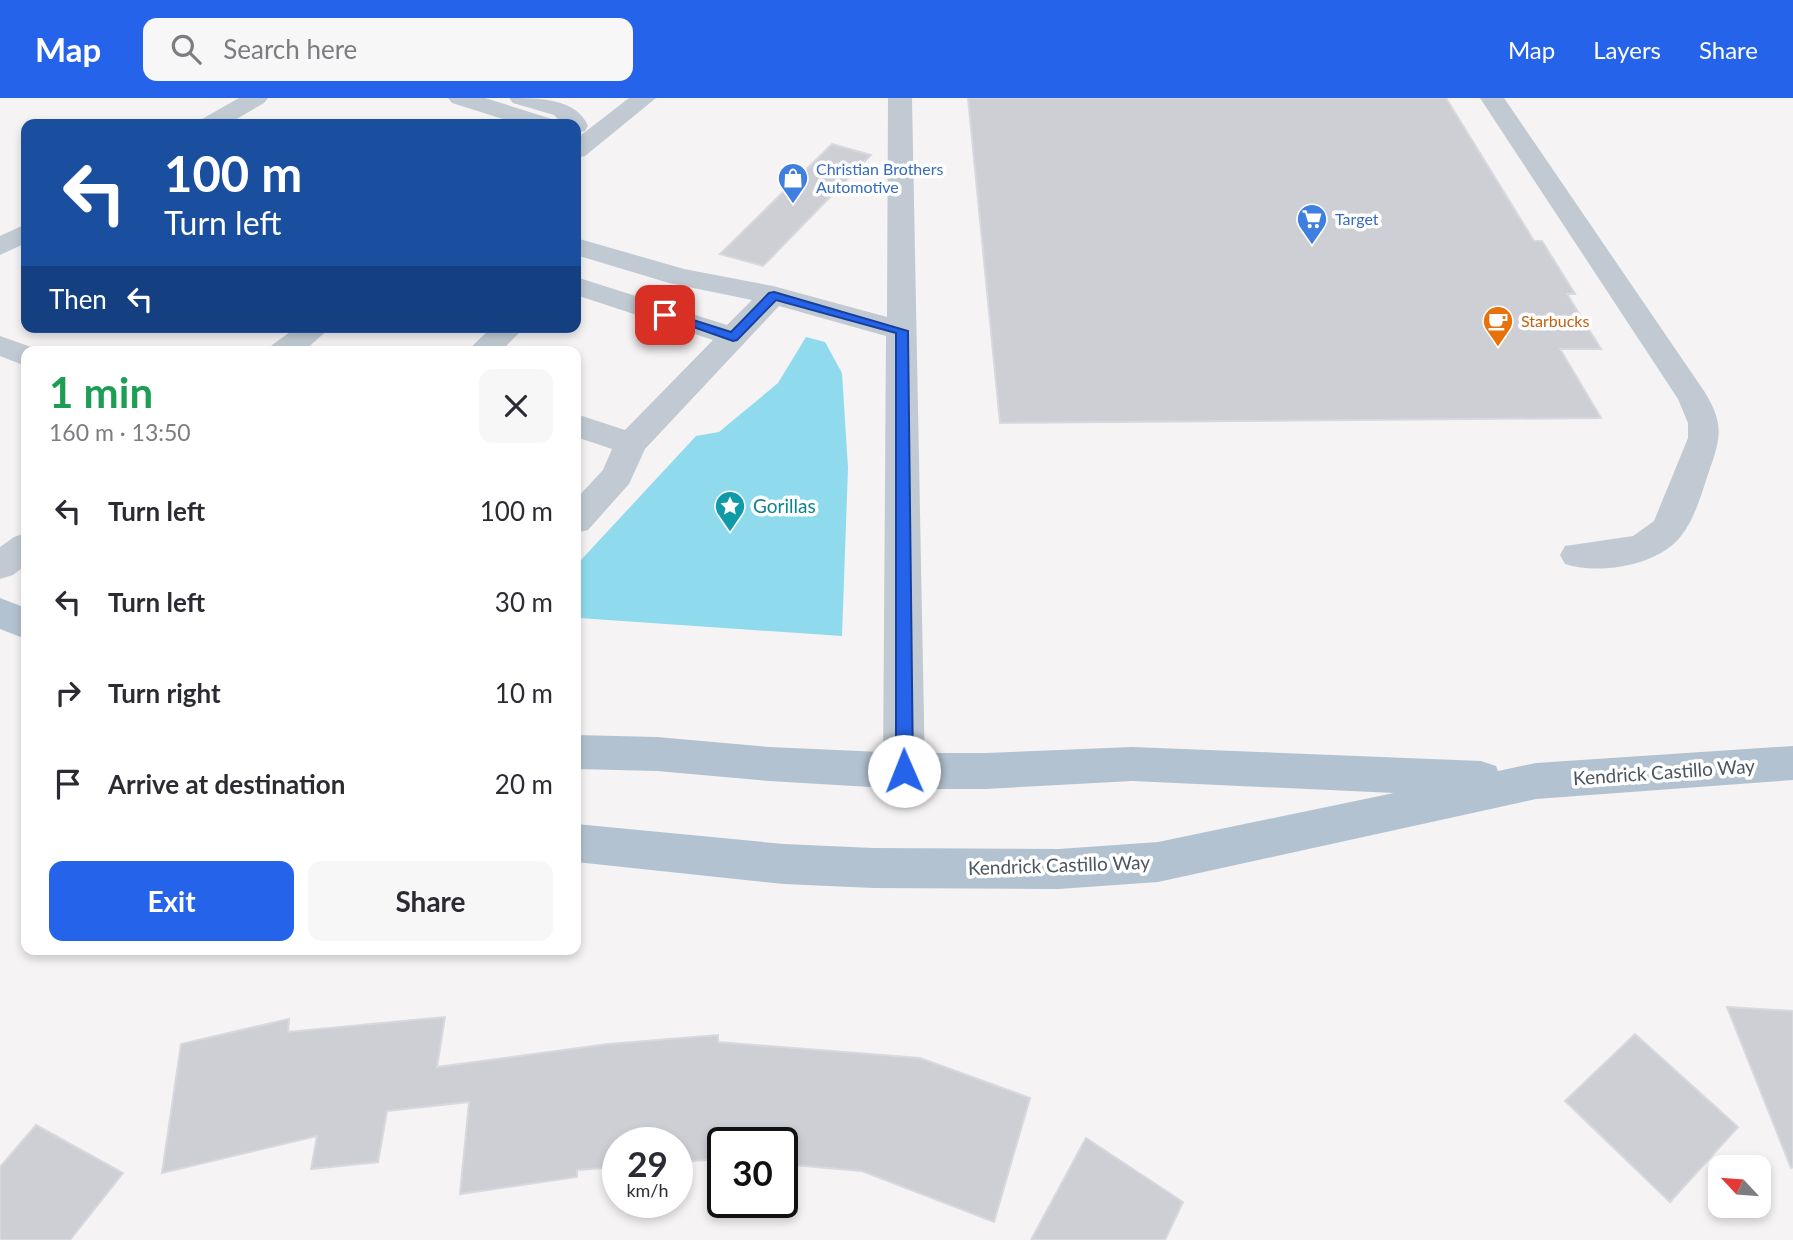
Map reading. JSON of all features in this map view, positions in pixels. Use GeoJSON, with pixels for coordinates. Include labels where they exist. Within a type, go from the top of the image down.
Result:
{"type":"FeatureCollection","features":[{"type":"Feature","properties":{"kind":"main road"},"geometry":{"type":"LineString","coordinates":[[0,612],[21,622]]}},
{"type":"Feature","properties":{"kind":"main road","name":"Kendrick Castillo Way"},"geometry":{"type":"LineString","coordinates":[[581,752],[657,754],[809,767],[904,771],[985,771],[1132,764],[1536,781],[1793,763]]}},
{"type":"Feature","properties":{"kind":"main road","name":"Kendrick Castillo Way"},"geometry":{"type":"LineString","coordinates":[[581,843],[797,864],[886,868],[1059,869],[1158,862],[1536,781]]}},
{"type":"Feature","properties":{"kind":"street"},"geometry":{"type":"LineString","coordinates":[[220,119],[256,98]]}},
{"type":"Feature","properties":{"kind":"street"},"geometry":{"type":"LineString","coordinates":[[460,98],[527,119]]}},
{"type":"Feature","properties":{"kind":"street"},"geometry":{"type":"LineString","coordinates":[[521,98],[572,111]]}},
{"type":"Feature","properties":{"kind":"street"},"geometry":{"type":"LineString","coordinates":[[581,147],[644,98]]}},
{"type":"Feature","properties":{"kind":"street"},"geometry":{"type":"LineString","coordinates":[[900,98],[904,771]]}},
{"type":"Feature","properties":{"kind":"street"},"geometry":{"type":"LineString","coordinates":[[1492,98],[1693,398],[1704,422],[1701,451],[1674,519],[1663,535],[1648,545],[1632,550],[1578,555]]}},
{"type":"Feature","properties":{"kind":"street"},"geometry":{"type":"LineString","coordinates":[[554,119],[572,111]]}},
{"type":"Feature","properties":{"kind":"street"},"geometry":{"type":"LineString","coordinates":[[0,213],[21,220]]}},
{"type":"Feature","properties":{"kind":"street"},"geometry":{"type":"LineString","coordinates":[[0,247],[21,235]]}},
{"type":"Feature","properties":{"kind":"street"},"geometry":{"type":"LineString","coordinates":[[581,248],[693,280],[774,295],[902,331]]}},
{"type":"Feature","properties":{"kind":"street"},"geometry":{"type":"LineString","coordinates":[[581,269],[606,256]]}},
{"type":"Feature","properties":{"kind":"street"},"geometry":{"type":"LineString","coordinates":[[581,288],[733,337]]}},
{"type":"Feature","properties":{"kind":"street"},"geometry":{"type":"LineString","coordinates":[[581,516],[617,476],[631,444],[774,295]]}},
{"type":"Feature","properties":{"kind":"street"},"geometry":{"type":"LineString","coordinates":[[292,346],[308,333]]}},
{"type":"Feature","properties":{"kind":"street"},"geometry":{"type":"LineString","coordinates":[[488,346],[503,333]]}},
{"type":"Feature","properties":{"kind":"street"},"geometry":{"type":"LineString","coordinates":[[0,345],[21,354]]}},
{"type":"Feature","properties":{"kind":"street"},"geometry":{"type":"LineString","coordinates":[[581,427],[631,444]]}},
{"type":"Feature","properties":{"kind":"street"},"geometry":{"type":"LineString","coordinates":[[0,566],[21,550]]}},
{"type":"Feature","properties":{"kind":"water"},"geometry":{"type":"Polygon","coordinates":[[[806,337],[825,342],[842,373],[848,468],[842,636],[581,618],[581,560],[696,436],[719,432],[778,383],[806,337]]]}},
{"type":"Feature","properties":{"kind":"building"},"geometry":{"type":"Polygon","coordinates":[[[968,98],[1446,98],[1534,241],[1542,241],[1575,294],[1567,294],[1601,349],[1560,349],[1601,418],[1000,423],[968,98]]]}},
{"type":"Feature","properties":{"kind":"building"},"geometry":{"type":"Polygon","coordinates":[[[832,144],[871,155],[763,266],[720,254],[832,144]]]}},
{"type":"Feature","properties":{"kind":"building"},"geometry":{"type":"Polygon","coordinates":[[[1727,1007],[1793,1011],[1791,1168],[1727,1007]]]}},
{"type":"Feature","properties":{"kind":"building"},"geometry":{"type":"Polygon","coordinates":[[[445,1017],[437,1067],[608,1044],[718,1035],[718,1042],[920,1058],[1030,1098],[994,1222],[862,1171],[798,1165],[798,1127],[707,1127],[707,1160],[693,1161],[693,1127],[602,1127],[602,1168],[577,1170],[577,1177],[460,1194],[469,1102],[387,1111],[378,1162],[311,1169],[317,1136],[162,1173],[181,1044],[289,1019],[288,1032],[445,1017]]]}},
{"type":"Feature","properties":{"kind":"building"},"geometry":{"type":"Polygon","coordinates":[[[1635,1034],[1738,1127],[1713,1155],[1708,1155],[1708,1160],[1670,1202],[1565,1101],[1635,1034]]]}},
{"type":"Feature","properties":{"kind":"building"},"geometry":{"type":"Polygon","coordinates":[[[36,1125],[123,1173],[70,1240],[0,1240],[0,1167],[36,1125]]]}},
{"type":"Feature","properties":{"kind":"building"},"geometry":{"type":"Polygon","coordinates":[[[1086,1138],[1183,1202],[1165,1240],[1031,1240],[1086,1138]]]}},
{"type":"Feature","properties":{"kind":"place","name":"Christian Brothers Automotive"},"geometry":{"type":"Point","coordinates":[793,205]}},
{"type":"Feature","properties":{"kind":"place","name":"Target"},"geometry":{"type":"Point","coordinates":[1312,246]}},
{"type":"Feature","properties":{"kind":"place","name":"Starbucks"},"geometry":{"type":"Point","coordinates":[1498,348]}},
{"type":"Feature","properties":{"kind":"place","name":"Gorillas"},"geometry":{"type":"Point","coordinates":[730,533]}},
{"type":"Feature","properties":{"kind":"route"},"geometry":{"type":"LineString","coordinates":[[665,315],[733,337],[774,295],[902,331],[904,771]]}}]}
